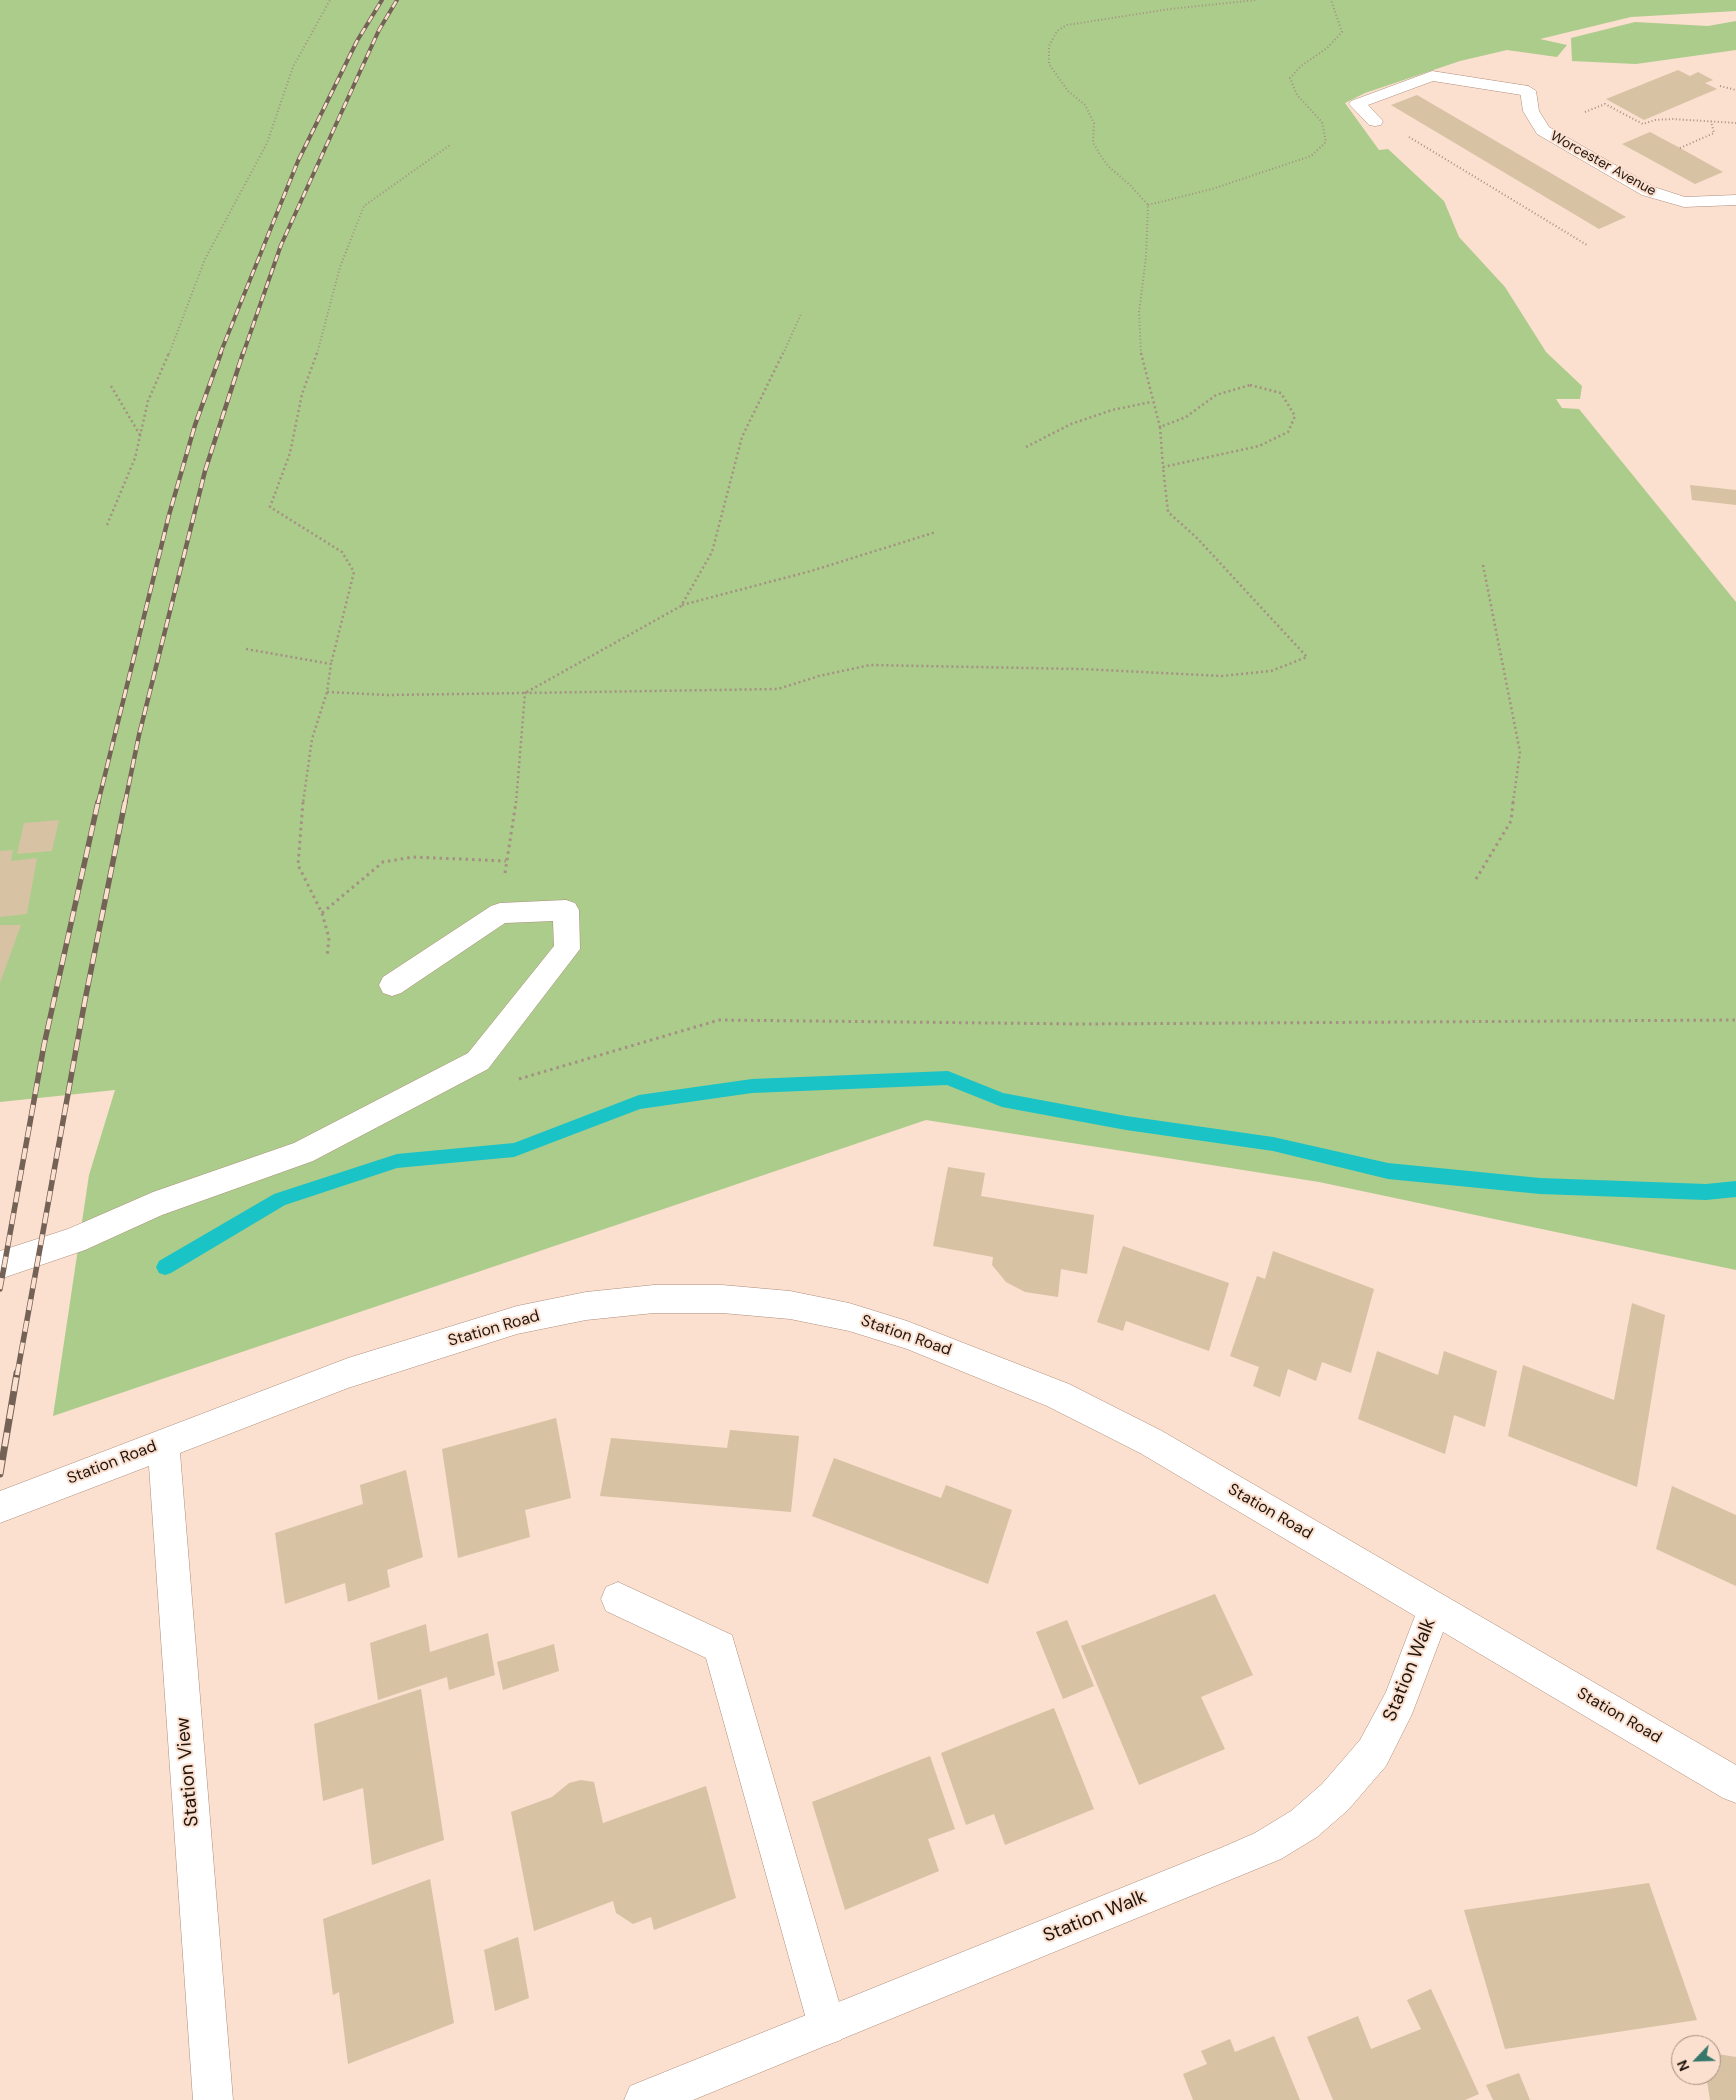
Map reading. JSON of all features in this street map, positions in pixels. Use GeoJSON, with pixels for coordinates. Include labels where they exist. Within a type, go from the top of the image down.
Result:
{"type":"FeatureCollection","features":[{"type":"Feature","properties":{"kind":"street","name":"Worcester Avenue"},"geometry":{"type":"LineString","coordinates":[[1375,121],[1357,104],[1432,76],[1528,91],[1531,111],[1543,130],[1648,191],[1684,202],[1736,200]]}},
{"type":"Feature","properties":{"kind":"street"},"geometry":{"type":"LineString","coordinates":[[0,1265],[74,1240],[153,1205],[303,1152],[478,1062],[567,949],[566,910],[500,914],[392,985]]}},
{"type":"Feature","properties":{"kind":"street","name":"Station Road"},"geometry":{"type":"LineString","coordinates":[[0,1507],[348,1373],[517,1320],[586,1306],[654,1299],[722,1299],[790,1305],[849,1317],[907,1335],[984,1364],[1058,1395],[1151,1442],[1736,1785]]}},
{"type":"Feature","properties":{"kind":"street","name":"Station View"},"geometry":{"type":"LineString","coordinates":[[163,1443],[213,2100]]}},
{"type":"Feature","properties":{"kind":"street"},"geometry":{"type":"LineString","coordinates":[[618,1600],[720,1647],[827,2026]]}},
{"type":"Feature","properties":{"kind":"street","name":"Station Walk"},"geometry":{"type":"LineString","coordinates":[[644,2100],[1231,1862],[1268,1846],[1304,1824],[1335,1797],[1373,1753],[1400,1702],[1435,1608]]}},
{"type":"Feature","properties":{"kind":"path"},"geometry":{"type":"LineString","coordinates":[[107,525],[135,458],[148,401],[167,358],[205,259],[267,143],[293,67],[330,0]]}},
{"type":"Feature","properties":{"kind":"path"},"geometry":{"type":"LineString","coordinates":[[327,692],[387,696],[525,692],[778,689],[820,676],[870,665],[1081,669],[1222,676],[1271,671],[1307,656],[1196,537],[1168,512],[1160,427],[1151,402],[1141,359],[1139,312],[1146,257],[1148,205],[1130,185],[1108,166],[1098,153],[1093,142],[1094,123],[1085,105],[1068,91],[1049,64],[1048,46],[1057,31],[1067,25],[1170,9],[1256,0]]}},
{"type":"Feature","properties":{"kind":"path"},"geometry":{"type":"LineString","coordinates":[[1148,205],[1212,189],[1311,156],[1326,142],[1322,122],[1298,95],[1290,78],[1300,66],[1327,48],[1342,32],[1330,0]]}},
{"type":"Feature","properties":{"kind":"path"},"geometry":{"type":"LineString","coordinates":[[1720,86],[1736,90]]}},
{"type":"Feature","properties":{"kind":"path"},"geometry":{"type":"LineString","coordinates":[[1591,110],[1605,104],[1643,124],[1655,120],[1736,123]]}},
{"type":"Feature","properties":{"kind":"path"},"geometry":{"type":"LineString","coordinates":[[1375,121],[1393,128],[1587,245]]}},
{"type":"Feature","properties":{"kind":"path"},"geometry":{"type":"LineString","coordinates":[[1680,148],[1714,133],[1711,121]]}},
{"type":"Feature","properties":{"kind":"path"},"geometry":{"type":"LineString","coordinates":[[327,957],[329,938],[322,912],[298,865],[312,739],[327,692],[331,664],[354,572],[342,552],[270,507],[290,453],[302,394],[322,337],[340,267],[364,206],[450,145]]}},
{"type":"Feature","properties":{"kind":"path"},"geometry":{"type":"LineString","coordinates":[[681,606],[712,552],[742,437],[766,391],[801,314]]}},
{"type":"Feature","properties":{"kind":"path"},"geometry":{"type":"LineString","coordinates":[[111,386],[141,436]]}},
{"type":"Feature","properties":{"kind":"path"},"geometry":{"type":"LineString","coordinates":[[1160,427],[1186,417],[1216,395],[1250,386],[1281,393],[1295,416],[1288,432],[1259,446],[1163,467]]}},
{"type":"Feature","properties":{"kind":"path"},"geometry":{"type":"LineString","coordinates":[[1026,447],[1079,421],[1112,410],[1151,402]]}},
{"type":"Feature","properties":{"kind":"path"},"geometry":{"type":"LineString","coordinates":[[525,692],[681,606],[811,571],[936,532]]}},
{"type":"Feature","properties":{"kind":"path"},"geometry":{"type":"LineString","coordinates":[[1476,879],[1511,820],[1520,752],[1483,565]]}},
{"type":"Feature","properties":{"kind":"path"},"geometry":{"type":"LineString","coordinates":[[246,649],[331,664]]}},
{"type":"Feature","properties":{"kind":"path"},"geometry":{"type":"LineString","coordinates":[[500,914],[506,861],[515,819],[525,692]]}},
{"type":"Feature","properties":{"kind":"path"},"geometry":{"type":"LineString","coordinates":[[322,912],[383,862],[413,857],[506,861]]}},
{"type":"Feature","properties":{"kind":"path"},"geometry":{"type":"LineString","coordinates":[[511,1082],[719,1020],[1081,1024],[1736,1020]]}},
{"type":"Feature","properties":{"kind":"green space"},"geometry":{"type":"Polygon","coordinates":[[[0,0],[1736,0],[1736,11],[1631,17],[1540,39],[1567,45],[1557,57],[1507,50],[1460,61],[1365,93],[1345,103],[1379,150],[1388,149],[1444,201],[1459,237],[1505,287],[1546,352],[1582,386],[1580,399],[1556,399],[1562,408],[1579,409],[1736,602],[1736,1270],[1319,1182],[926,1120],[53,1416],[89,1175],[115,1090],[0,1102],[0,0]]]}},
{"type":"Feature","properties":{"kind":"green space"},"geometry":{"type":"Polygon","coordinates":[[[1736,21],[1736,50],[1636,64],[1572,61],[1571,38],[1635,22],[1708,26],[1736,21]]]}},
{"type":"Feature","properties":{"kind":"building"},"geometry":{"type":"Polygon","coordinates":[[[1678,70],[1690,76],[1698,72],[1713,80],[1705,83],[1717,89],[1644,120],[1606,99],[1678,70]]]}},
{"type":"Feature","properties":{"kind":"building"},"geometry":{"type":"Polygon","coordinates":[[[1417,95],[1626,217],[1599,229],[1391,105],[1417,95]]]}},
{"type":"Feature","properties":{"kind":"building"},"geometry":{"type":"Polygon","coordinates":[[[1650,132],[1723,172],[1695,184],[1622,144],[1650,132]]]}},
{"type":"Feature","properties":{"kind":"building"},"geometry":{"type":"Polygon","coordinates":[[[1690,485],[1736,490],[1736,505],[1692,500],[1690,485]]]}},
{"type":"Feature","properties":{"kind":"building"},"geometry":{"type":"Polygon","coordinates":[[[59,820],[52,851],[17,854],[24,823],[59,820]]]}},
{"type":"Feature","properties":{"kind":"building"},"geometry":{"type":"Polygon","coordinates":[[[13,850],[11,861],[37,858],[27,914],[0,917],[0,851],[13,850]]]}},
{"type":"Feature","properties":{"kind":"building"},"geometry":{"type":"Polygon","coordinates":[[[0,925],[21,925],[0,983],[0,925]]]}},
{"type":"Feature","properties":{"kind":"building"},"geometry":{"type":"Polygon","coordinates":[[[948,1167],[985,1173],[981,1196],[1094,1215],[1087,1274],[1061,1269],[1058,1297],[1025,1292],[1006,1282],[992,1265],[993,1257],[933,1246],[948,1167]]]}},
{"type":"Feature","properties":{"kind":"building"},"geometry":{"type":"Polygon","coordinates":[[[1123,1246],[1229,1283],[1209,1351],[1126,1321],[1123,1331],[1097,1322],[1123,1246]]]}},
{"type":"Feature","properties":{"kind":"building"},"geometry":{"type":"Polygon","coordinates":[[[1273,1251],[1374,1289],[1351,1373],[1322,1362],[1316,1381],[1288,1369],[1280,1397],[1253,1386],[1259,1367],[1230,1356],[1257,1276],[1265,1279],[1273,1251]]]}},
{"type":"Feature","properties":{"kind":"building"},"geometry":{"type":"Polygon","coordinates":[[[1632,1303],[1665,1315],[1637,1487],[1508,1436],[1523,1365],[1614,1400],[1632,1303]]]}},
{"type":"Feature","properties":{"kind":"building"},"geometry":{"type":"Polygon","coordinates":[[[1377,1351],[1438,1375],[1444,1351],[1497,1371],[1485,1427],[1454,1415],[1445,1454],[1358,1419],[1377,1351]]]}},
{"type":"Feature","properties":{"kind":"building"},"geometry":{"type":"Polygon","coordinates":[[[556,1418],[571,1498],[525,1510],[530,1537],[458,1558],[442,1449],[556,1418]]]}},
{"type":"Feature","properties":{"kind":"building"},"geometry":{"type":"Polygon","coordinates":[[[730,1430],[799,1436],[791,1512],[600,1496],[611,1438],[727,1448],[730,1430]]]}},
{"type":"Feature","properties":{"kind":"building"},"geometry":{"type":"Polygon","coordinates":[[[834,1458],[941,1498],[946,1485],[1012,1510],[988,1584],[812,1516],[834,1458]]]}},
{"type":"Feature","properties":{"kind":"building"},"geometry":{"type":"Polygon","coordinates":[[[406,1470],[423,1557],[387,1570],[390,1587],[348,1602],[345,1583],[285,1604],[275,1533],[363,1504],[360,1485],[406,1470]]]}},
{"type":"Feature","properties":{"kind":"building"},"geometry":{"type":"Polygon","coordinates":[[[1672,1486],[1736,1515],[1736,1586],[1656,1549],[1672,1486]]]}},
{"type":"Feature","properties":{"kind":"building"},"geometry":{"type":"Polygon","coordinates":[[[1215,1594],[1253,1675],[1201,1697],[1225,1749],[1139,1785],[1081,1646],[1215,1594]]]}},
{"type":"Feature","properties":{"kind":"building"},"geometry":{"type":"Polygon","coordinates":[[[1067,1620],[1094,1686],[1063,1699],[1036,1632],[1067,1620]]]}},
{"type":"Feature","properties":{"kind":"building"},"geometry":{"type":"Polygon","coordinates":[[[426,1624],[430,1652],[488,1633],[495,1675],[449,1690],[447,1677],[378,1700],[370,1643],[426,1624]]]}},
{"type":"Feature","properties":{"kind":"building"},"geometry":{"type":"Polygon","coordinates":[[[554,1644],[559,1671],[503,1690],[497,1662],[554,1644]]]}},
{"type":"Feature","properties":{"kind":"building"},"geometry":{"type":"Polygon","coordinates":[[[421,1689],[444,1840],[372,1865],[363,1788],[323,1801],[314,1724],[421,1689]]]}},
{"type":"Feature","properties":{"kind":"building"},"geometry":{"type":"Polygon","coordinates":[[[1054,1708],[1094,1809],[1005,1845],[994,1814],[966,1825],[941,1753],[1054,1708]]]}},
{"type":"Feature","properties":{"kind":"building"},"geometry":{"type":"Polygon","coordinates":[[[930,1756],[955,1829],[928,1839],[939,1871],[845,1910],[812,1802],[930,1756]]]}},
{"type":"Feature","properties":{"kind":"building"},"geometry":{"type":"Polygon","coordinates":[[[581,1780],[594,1782],[603,1823],[706,1786],[736,1898],[654,1930],[651,1917],[633,1924],[616,1913],[613,1901],[534,1931],[511,1812],[552,1797],[569,1783],[581,1780]]]}},
{"type":"Feature","properties":{"kind":"building"},"geometry":{"type":"Polygon","coordinates":[[[430,1879],[454,2023],[348,2064],[339,1992],[333,1995],[323,1919],[430,1879]]]}},
{"type":"Feature","properties":{"kind":"building"},"geometry":{"type":"Polygon","coordinates":[[[1649,1883],[1697,2020],[1505,2049],[1464,1910],[1649,1883]]]}},
{"type":"Feature","properties":{"kind":"building"},"geometry":{"type":"Polygon","coordinates":[[[518,1937],[529,1998],[495,2011],[484,1950],[518,1937]]]}},
{"type":"Feature","properties":{"kind":"building"},"geometry":{"type":"Polygon","coordinates":[[[1431,1989],[1479,2094],[1465,2100],[1333,2100],[1307,2037],[1358,2016],[1371,2049],[1421,2029],[1407,2000],[1431,1989]]]}},
{"type":"Feature","properties":{"kind":"building"},"geometry":{"type":"Polygon","coordinates":[[[1274,2036],[1300,2100],[1193,2100],[1183,2074],[1207,2064],[1201,2051],[1230,2039],[1235,2052],[1274,2036]]]}},
{"type":"Feature","properties":{"kind":"building"},"geometry":{"type":"Polygon","coordinates":[[[1721,2055],[1736,2057],[1736,2100],[1710,2100],[1708,2085],[1721,2085],[1721,2055]]]}},
{"type":"Feature","properties":{"kind":"building"},"geometry":{"type":"Polygon","coordinates":[[[1519,2073],[1530,2100],[1493,2100],[1486,2085],[1519,2073]]]}},
{"type":"Feature","properties":{"kind":"waterway"},"geometry":{"type":"LineString","coordinates":[[165,1267],[280,1199],[397,1161],[514,1150],[639,1102],[752,1086],[948,1078],[1002,1100],[1126,1123],[1273,1144],[1388,1171],[1540,1186],[1706,1192],[1736,1189]]}},
{"type":"Feature","properties":{"kind":"railway"},"geometry":{"type":"LineString","coordinates":[[220,354],[298,161],[357,41],[382,0]]}},
{"type":"Feature","properties":{"kind":"railway"},"geometry":{"type":"LineString","coordinates":[[243,354],[281,245],[379,30],[397,0]]}},
{"type":"Feature","properties":{"kind":"railway"},"geometry":{"type":"LineString","coordinates":[[98,803],[169,515],[195,425],[221,353]]}},
{"type":"Feature","properties":{"kind":"railway"},"geometry":{"type":"LineString","coordinates":[[125,803],[139,735],[205,471],[243,353]]}},
{"type":"Feature","properties":{"kind":"railway"},"geometry":{"type":"LineString","coordinates":[[0,1289],[44,1045],[98,802]]}},
{"type":"Feature","properties":{"kind":"railway"},"geometry":{"type":"LineString","coordinates":[[17,1375],[85,1000],[125,802]]}},
{"type":"Feature","properties":{"kind":"railway"},"geometry":{"type":"LineString","coordinates":[[0,1474],[17,1373]]}}]}
